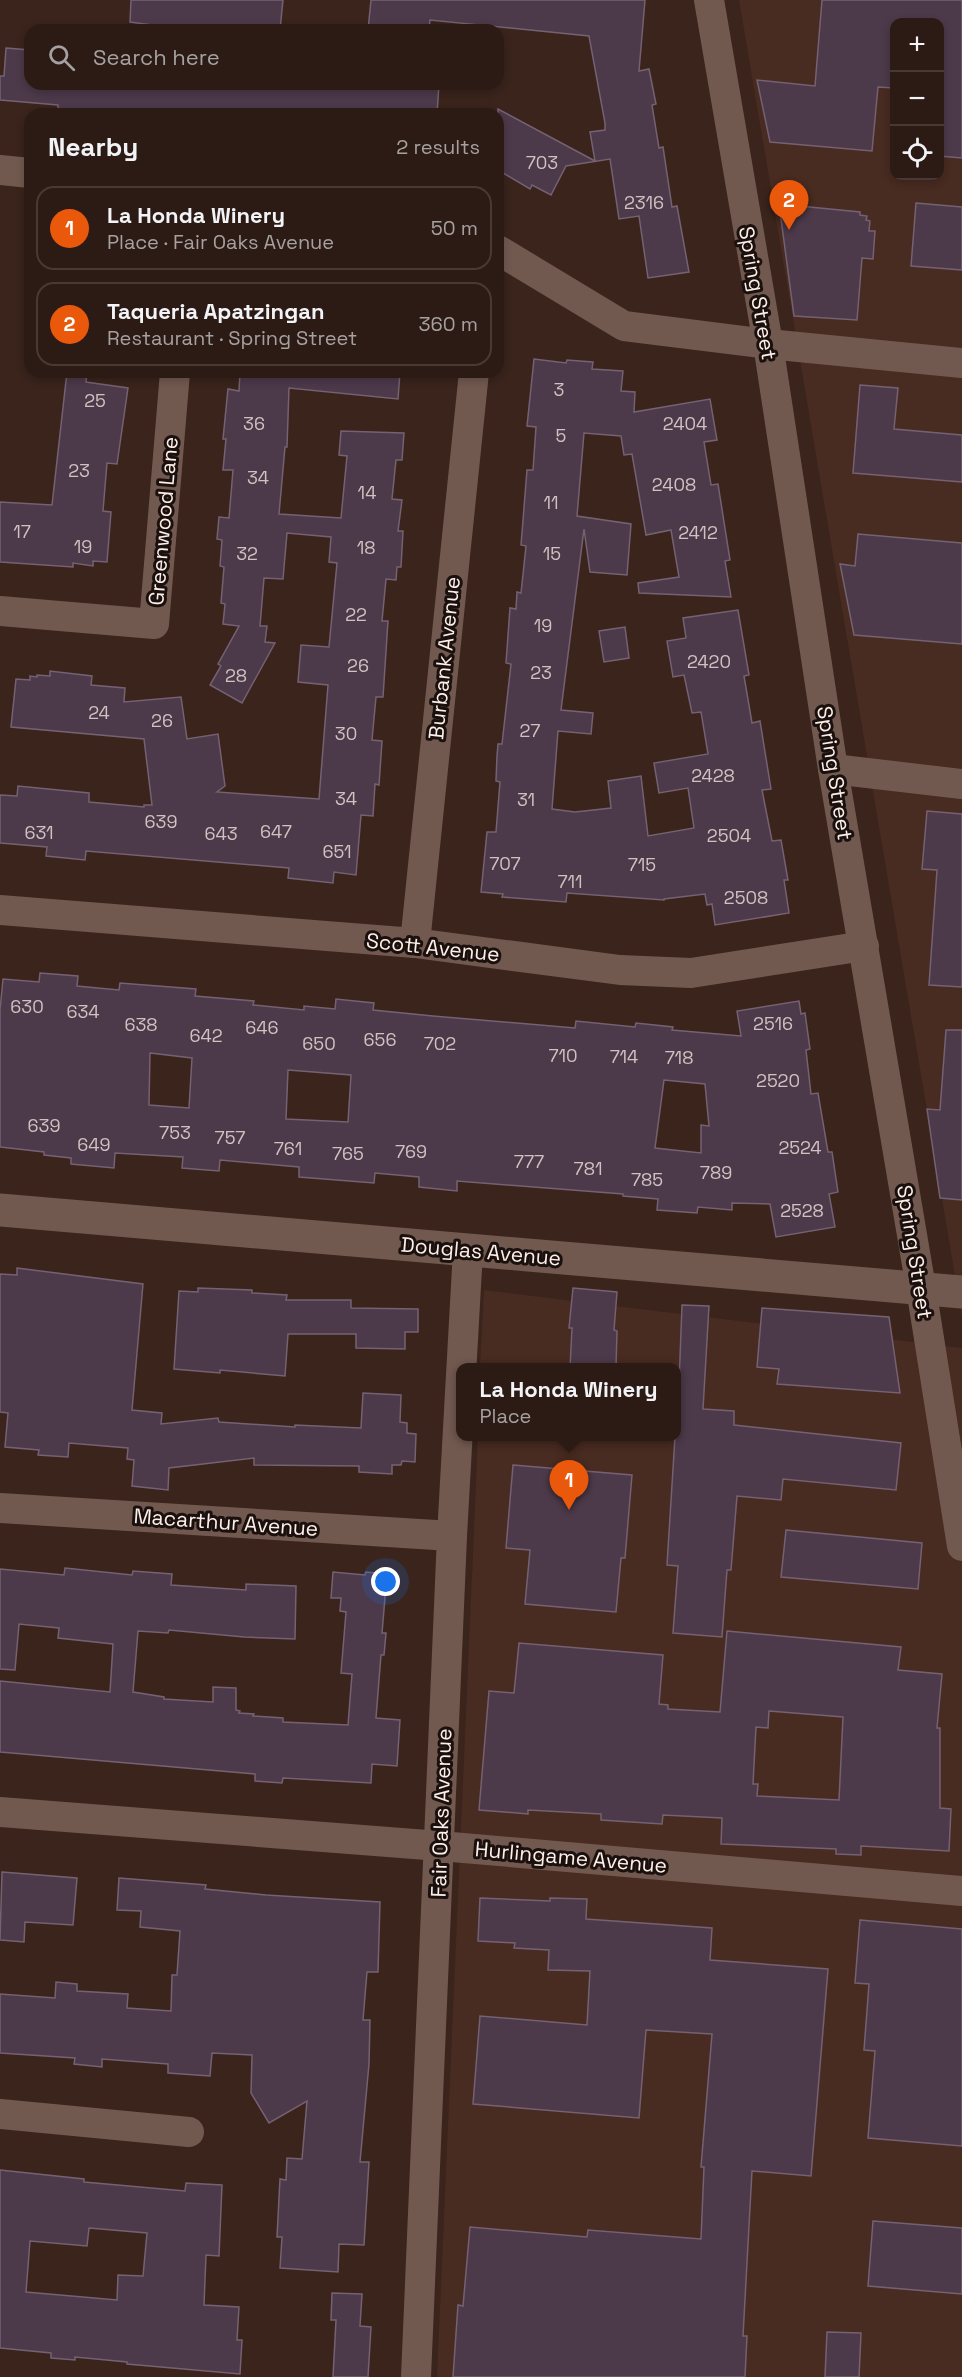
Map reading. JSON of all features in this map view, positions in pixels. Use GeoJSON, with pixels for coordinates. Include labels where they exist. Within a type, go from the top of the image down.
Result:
{"type":"FeatureCollection","features":[{"type":"Feature","properties":{"kind":"street","name":"Spring Street"},"geometry":{"type":"LineString","coordinates":[[709,0],[768,344],[833,770],[921,1288],[962,1546]]}},
{"type":"Feature","properties":{"kind":"street"},"geometry":{"type":"LineString","coordinates":[[0,170],[24,172]]}},
{"type":"Feature","properties":{"kind":"street"},"geometry":{"type":"LineString","coordinates":[[504,254],[624,326],[768,344],[962,363]]}},
{"type":"Feature","properties":{"kind":"street","name":"Greenwood Lane"},"geometry":{"type":"LineString","coordinates":[[0,610],[154,624],[174,378]]}},
{"type":"Feature","properties":{"kind":"street","name":"Burbank Avenue"},"geometry":{"type":"LineString","coordinates":[[415,944],[473,378]]}},
{"type":"Feature","properties":{"kind":"street"},"geometry":{"type":"LineString","coordinates":[[833,770],[962,784]]}},
{"type":"Feature","properties":{"kind":"street","name":"Scott Avenue"},"geometry":{"type":"LineString","coordinates":[[0,910],[415,944],[620,970],[691,973],[864,946]]}},
{"type":"Feature","properties":{"kind":"street","name":"Douglas Avenue"},"geometry":{"type":"LineString","coordinates":[[0,1210],[962,1292]]}},
{"type":"Feature","properties":{"kind":"street","name":"Fair Oaks Avenue"},"geometry":{"type":"LineString","coordinates":[[462,1363],[468,1250]]}},
{"type":"Feature","properties":{"kind":"street","name":"Fair Oaks Avenue"},"geometry":{"type":"LineString","coordinates":[[416,2377],[457,1441]]}},
{"type":"Feature","properties":{"kind":"street","name":"Macarthur Avenue"},"geometry":{"type":"LineString","coordinates":[[0,1508],[452,1536]]}},
{"type":"Feature","properties":{"kind":"street","name":"Hurlingame Avenue"},"geometry":{"type":"LineString","coordinates":[[0,1812],[440,1846],[962,1891]]}},
{"type":"Feature","properties":{"kind":"street"},"geometry":{"type":"LineString","coordinates":[[0,2114],[189,2132]]}},
{"type":"Feature","properties":{"kind":"shaded area"},"geometry":{"type":"Polygon","coordinates":[[[739,0],[962,0],[962,1317],[739,0]]]}},
{"type":"Feature","properties":{"kind":"shaded area"},"geometry":{"type":"Polygon","coordinates":[[[484,1290],[962,1348],[962,2377],[437,2377],[478,1441],[681,1441],[681,1363],[480,1363],[484,1290]]]}},
{"type":"Feature","properties":{"kind":"building"},"geometry":{"type":"Polygon","coordinates":[[[131,0],[283,0],[281,24],[145,24],[130,22],[131,0]]]}},
{"type":"Feature","properties":{"kind":"building"},"geometry":{"type":"Polygon","coordinates":[[[371,0],[645,0],[639,71],[649,69],[656,104],[652,105],[659,148],[663,147],[672,207],[677,206],[689,272],[648,278],[639,216],[619,219],[610,159],[566,166],[551,195],[532,185],[530,189],[504,174],[504,112],[595,161],[590,132],[605,130],[605,123],[589,36],[504,27],[504,24],[470,24],[430,20],[430,24],[369,24],[371,0]]]}},
{"type":"Feature","properties":{"kind":"building"},"geometry":{"type":"Polygon","coordinates":[[[822,0],[962,0],[962,158],[944,156],[944,18],[890,18],[890,88],[878,87],[872,151],[770,142],[757,80],[815,86],[822,0]]]}},
{"type":"Feature","properties":{"kind":"building"},"geometry":{"type":"Polygon","coordinates":[[[6,48],[24,50],[24,90],[439,90],[437,108],[58,108],[58,105],[0,100],[0,76],[4,76],[6,48]]]}},
{"type":"Feature","properties":{"kind":"building"},"geometry":{"type":"Polygon","coordinates":[[[916,203],[962,207],[962,270],[911,266],[916,203]]]}},
{"type":"Feature","properties":{"kind":"building"},"geometry":{"type":"Polygon","coordinates":[[[779,204],[860,212],[860,215],[867,216],[866,220],[870,221],[869,231],[875,231],[873,259],[862,258],[857,320],[794,316],[779,204]]]}},
{"type":"Feature","properties":{"kind":"building"},"geometry":{"type":"Polygon","coordinates":[[[534,359],[566,363],[567,360],[593,362],[592,369],[623,371],[621,391],[635,392],[634,412],[710,399],[717,440],[704,442],[711,485],[718,484],[730,560],[725,561],[731,597],[639,593],[638,583],[679,577],[671,530],[646,535],[632,454],[624,455],[621,436],[584,433],[577,516],[631,524],[627,575],[590,572],[584,529],[561,710],[593,713],[591,734],[558,731],[552,809],[575,812],[611,808],[608,781],[641,776],[648,836],[694,828],[688,788],[659,793],[654,763],[708,754],[701,712],[692,713],[684,675],[673,677],[667,641],[686,638],[683,618],[738,610],[749,675],[744,676],[752,723],[760,721],[771,789],[762,790],[772,841],[781,840],[788,880],[784,880],[789,913],[715,925],[712,904],[707,905],[705,894],[664,900],[567,893],[566,902],[502,897],[503,894],[481,892],[487,832],[496,832],[500,782],[496,781],[498,744],[502,744],[511,664],[506,663],[510,608],[516,609],[517,592],[521,593],[526,546],[521,545],[527,470],[533,470],[536,427],[527,426],[534,359]]]}},
{"type":"Feature","properties":{"kind":"building"},"geometry":{"type":"Polygon","coordinates":[[[66,378],[86,378],[86,382],[128,388],[117,464],[107,463],[103,511],[111,512],[107,562],[93,561],[93,566],[73,563],[73,567],[0,562],[0,502],[52,505],[66,378]]]}},
{"type":"Feature","properties":{"kind":"building"},"geometry":{"type":"Polygon","coordinates":[[[240,378],[400,378],[398,399],[289,388],[287,447],[285,447],[279,514],[341,518],[347,456],[339,455],[341,431],[404,433],[402,460],[396,460],[392,499],[402,500],[398,531],[403,531],[401,567],[397,567],[396,580],[386,579],[382,621],[388,621],[383,697],[376,697],[372,740],[382,741],[379,785],[375,784],[373,816],[361,815],[356,875],[334,872],[333,883],[288,878],[289,868],[86,851],[85,860],[46,856],[47,847],[0,843],[0,795],[17,796],[18,786],[89,793],[89,802],[144,807],[144,805],[152,805],[144,739],[11,727],[16,679],[30,680],[30,676],[50,676],[50,671],[92,676],[91,685],[125,688],[124,702],[181,697],[187,739],[218,734],[225,786],[217,792],[319,799],[328,685],[298,682],[301,645],[329,647],[337,563],[329,562],[331,537],[287,533],[283,579],[264,578],[260,626],[267,626],[265,642],[275,643],[242,703],[210,685],[221,666],[218,664],[239,626],[223,624],[225,604],[221,603],[224,567],[220,566],[222,540],[217,539],[219,517],[229,518],[233,470],[223,470],[226,439],[223,439],[228,389],[239,391],[240,378]]]}},
{"type":"Feature","properties":{"kind":"building"},"geometry":{"type":"Polygon","coordinates":[[[860,385],[898,388],[894,429],[962,435],[962,482],[853,473],[860,385]]]}},
{"type":"Feature","properties":{"kind":"building"},"geometry":{"type":"Polygon","coordinates":[[[858,534],[962,543],[962,644],[854,635],[840,564],[855,566],[858,534]]]}},
{"type":"Feature","properties":{"kind":"building"},"geometry":{"type":"Polygon","coordinates":[[[625,627],[629,658],[604,662],[599,631],[625,627]]]}},
{"type":"Feature","properties":{"kind":"building"},"geometry":{"type":"Polygon","coordinates":[[[927,811],[962,814],[962,987],[929,985],[937,870],[922,869],[927,811]]]}},
{"type":"Feature","properties":{"kind":"building"},"geometry":{"type":"Polygon","coordinates":[[[40,973],[78,976],[77,986],[119,990],[120,983],[196,989],[195,996],[254,1001],[253,1005],[304,1010],[304,1006],[335,1009],[336,999],[374,1003],[373,1010],[433,1016],[575,1028],[576,1021],[635,1027],[636,1023],[673,1027],[672,1030],[741,1036],[737,1011],[799,1001],[801,1014],[805,1013],[810,1049],[806,1050],[811,1094],[818,1093],[828,1152],[832,1152],[838,1192],[829,1194],[835,1227],[776,1237],[770,1204],[732,1203],[732,1210],[698,1207],[697,1213],[657,1210],[658,1199],[623,1196],[623,1194],[457,1181],[457,1191],[419,1187],[419,1177],[375,1173],[374,1183],[299,1177],[299,1167],[220,1160],[219,1171],[182,1168],[183,1157],[115,1153],[114,1168],[71,1164],[71,1158],[0,1147],[0,1010],[3,979],[39,982],[40,973]],[[150,1053],[149,1105],[189,1108],[192,1058],[150,1053]],[[288,1070],[286,1119],[348,1122],[351,1075],[288,1070]],[[664,1080],[655,1148],[701,1153],[701,1125],[709,1126],[705,1084],[664,1080]]]}},
{"type":"Feature","properties":{"kind":"building"},"geometry":{"type":"Polygon","coordinates":[[[946,1030],[962,1030],[962,1200],[940,1198],[927,1109],[940,1110],[946,1030]]]}},
{"type":"Feature","properties":{"kind":"building"},"geometry":{"type":"Polygon","coordinates":[[[17,1268],[143,1284],[132,1410],[162,1413],[161,1424],[218,1418],[219,1422],[361,1428],[363,1393],[401,1395],[400,1422],[407,1423],[407,1433],[416,1434],[415,1462],[402,1461],[401,1465],[392,1465],[392,1474],[359,1472],[359,1466],[254,1465],[254,1458],[169,1468],[168,1490],[132,1486],[134,1460],[127,1459],[128,1448],[69,1443],[68,1457],[38,1455],[39,1450],[5,1447],[8,1413],[0,1412],[0,1274],[17,1275],[17,1268]]]}},
{"type":"Feature","properties":{"kind":"building"},"geometry":{"type":"Polygon","coordinates":[[[198,1288],[252,1290],[252,1293],[287,1295],[286,1300],[351,1300],[351,1308],[418,1309],[418,1332],[405,1332],[405,1349],[356,1348],[356,1334],[288,1334],[285,1376],[220,1370],[220,1373],[174,1369],[179,1291],[198,1292],[198,1288]]]}},
{"type":"Feature","properties":{"kind":"building"},"geometry":{"type":"Polygon","coordinates":[[[573,1288],[617,1292],[614,1330],[617,1331],[616,1363],[570,1363],[572,1328],[569,1328],[573,1288]]]}},
{"type":"Feature","properties":{"kind":"building"},"geometry":{"type":"Polygon","coordinates":[[[682,1305],[709,1306],[703,1409],[734,1411],[734,1425],[901,1443],[896,1490],[783,1479],[781,1500],[737,1496],[731,1570],[727,1570],[722,1637],[673,1633],[678,1566],[667,1565],[675,1441],[681,1441],[682,1305]]]}},
{"type":"Feature","properties":{"kind":"building"},"geometry":{"type":"Polygon","coordinates":[[[762,1308],[889,1317],[900,1393],[777,1384],[779,1369],[757,1367],[762,1308]]]}},
{"type":"Feature","properties":{"kind":"building"},"geometry":{"type":"Polygon","coordinates":[[[513,1465],[632,1475],[625,1558],[621,1558],[616,1612],[525,1604],[530,1550],[506,1548],[513,1465]]]}},
{"type":"Feature","properties":{"kind":"building"},"geometry":{"type":"Polygon","coordinates":[[[786,1530],[922,1543],[918,1589],[781,1577],[786,1530]]]}},
{"type":"Feature","properties":{"kind":"building"},"geometry":{"type":"Polygon","coordinates":[[[65,1568],[132,1575],[133,1571],[172,1574],[171,1585],[246,1590],[246,1584],[296,1586],[295,1639],[169,1630],[168,1633],[138,1631],[133,1692],[164,1697],[164,1699],[213,1702],[213,1687],[236,1688],[236,1710],[240,1711],[239,1713],[283,1718],[283,1722],[348,1725],[352,1674],[341,1673],[346,1612],[340,1611],[341,1598],[331,1598],[333,1572],[365,1575],[366,1572],[387,1574],[382,1633],[386,1633],[384,1655],[381,1655],[376,1718],[400,1720],[397,1766],[372,1764],[371,1783],[283,1778],[282,1783],[255,1781],[255,1774],[0,1752],[0,1681],[110,1692],[113,1644],[58,1638],[59,1628],[19,1624],[15,1670],[0,1669],[0,1569],[64,1575],[65,1568]]]}},
{"type":"Feature","properties":{"kind":"building"},"geometry":{"type":"Polygon","coordinates":[[[727,1631],[901,1647],[898,1670],[942,1674],[937,1728],[940,1728],[940,1808],[951,1809],[949,1851],[861,1846],[861,1855],[836,1854],[836,1849],[721,1844],[722,1818],[663,1815],[662,1824],[601,1820],[601,1814],[528,1810],[528,1814],[479,1810],[489,1691],[514,1693],[519,1643],[663,1655],[659,1704],[668,1705],[668,1709],[720,1712],[727,1631]],[[769,1711],[768,1728],[756,1727],[753,1784],[758,1784],[757,1796],[839,1800],[843,1717],[769,1711]]]}},
{"type":"Feature","properties":{"kind":"building"},"geometry":{"type":"Polygon","coordinates":[[[2,1872],[77,1878],[73,1925],[25,1922],[24,1942],[0,1940],[2,1872]]]}},
{"type":"Feature","properties":{"kind":"building"},"geometry":{"type":"Polygon","coordinates":[[[119,1878],[206,1885],[205,1889],[266,1895],[380,1902],[378,1972],[367,1972],[363,2020],[370,2020],[369,2064],[360,2162],[369,2162],[364,2245],[339,2244],[338,2272],[280,2268],[282,2237],[277,2237],[280,2179],[286,2180],[287,2158],[302,2159],[307,2101],[269,2123],[251,2093],[252,2055],[212,2053],[210,2076],[168,2073],[168,2064],[102,2059],[102,2067],[74,2064],[75,2058],[0,2053],[0,1994],[55,1998],[56,1982],[77,1984],[77,1991],[128,1994],[127,2008],[171,2011],[172,1975],[177,1975],[180,1931],[140,1927],[141,1911],[117,1910],[119,1878]]]}},
{"type":"Feature","properties":{"kind":"building"},"geometry":{"type":"Polygon","coordinates":[[[480,1898],[550,1901],[550,1898],[587,1899],[586,1919],[712,1928],[710,1960],[828,1969],[811,2176],[752,2171],[743,2336],[747,2336],[745,2377],[453,2377],[458,2305],[463,2306],[470,2227],[587,2237],[588,2230],[701,2239],[704,2167],[701,2167],[712,2034],[646,2030],[639,2118],[473,2104],[480,2016],[587,2025],[590,1971],[548,1970],[549,1950],[514,1948],[515,1943],[478,1941],[480,1898]]]}},
{"type":"Feature","properties":{"kind":"building"},"geometry":{"type":"Polygon","coordinates":[[[860,1920],[962,1929],[962,2146],[868,2138],[875,2051],[864,2050],[869,1984],[855,1983],[860,1920]]]}},
{"type":"Feature","properties":{"kind":"building"},"geometry":{"type":"Polygon","coordinates":[[[0,2170],[84,2179],[84,2182],[185,2191],[186,2183],[222,2185],[219,2256],[206,2255],[204,2305],[239,2307],[237,2340],[242,2340],[240,2374],[75,2357],[75,2360],[51,2358],[51,2353],[0,2348],[0,2170]],[[89,2228],[87,2246],[30,2241],[26,2292],[117,2300],[118,2275],[143,2276],[147,2233],[89,2228]]]}},
{"type":"Feature","properties":{"kind":"building"},"geometry":{"type":"Polygon","coordinates":[[[873,2221],[962,2228],[962,2294],[868,2286],[873,2221]]]}},
{"type":"Feature","properties":{"kind":"building"},"geometry":{"type":"Polygon","coordinates":[[[332,2293],[362,2294],[360,2326],[371,2327],[368,2377],[333,2377],[336,2320],[331,2320],[332,2293]]]}},
{"type":"Feature","properties":{"kind":"building"},"geometry":{"type":"Polygon","coordinates":[[[827,2332],[861,2333],[859,2377],[825,2377],[827,2332]]]}},
{"type":"Feature","properties":{"kind":"place","name":"Taqueria Apatzingan"},"geometry":{"type":"Point","coordinates":[789,230]}},
{"type":"Feature","properties":{"kind":"place","name":"La Honda Winery"},"geometry":{"type":"Point","coordinates":[569,1510]}}]}
